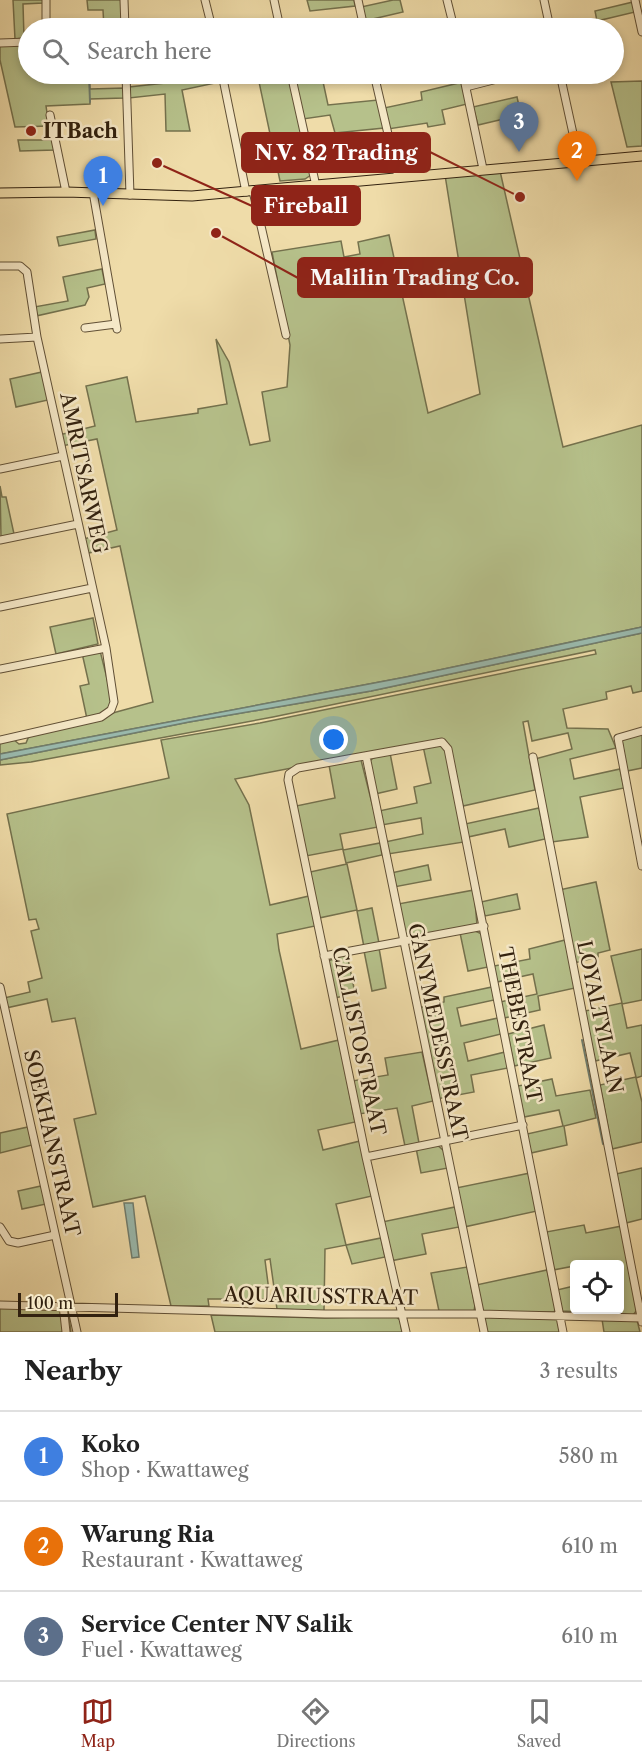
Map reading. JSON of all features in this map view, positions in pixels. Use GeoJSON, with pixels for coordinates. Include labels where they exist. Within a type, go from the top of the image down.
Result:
{"type":"FeatureCollection","features":[{"type":"Feature","properties":{"kind":"main road"},"geometry":{"type":"LineString","coordinates":[[0,193],[93,192],[192,196],[642,156]]}},
{"type":"Feature","properties":{"kind":"street"},"geometry":{"type":"LineString","coordinates":[[46,0],[46,18]]}},
{"type":"Feature","properties":{"kind":"street"},"geometry":{"type":"LineString","coordinates":[[124,0],[125,18]]}},
{"type":"Feature","properties":{"kind":"street"},"geometry":{"type":"LineString","coordinates":[[205,0],[210,18]]}},
{"type":"Feature","properties":{"kind":"street"},"geometry":{"type":"LineString","coordinates":[[274,0],[278,18]]}},
{"type":"Feature","properties":{"kind":"street"},"geometry":{"type":"LineString","coordinates":[[358,0],[362,18]]}},
{"type":"Feature","properties":{"kind":"street"},"geometry":{"type":"LineString","coordinates":[[447,0],[452,18]]}},
{"type":"Feature","properties":{"kind":"street"},"geometry":{"type":"LineString","coordinates":[[544,0],[548,18]]}},
{"type":"Feature","properties":{"kind":"street"},"geometry":{"type":"LineString","coordinates":[[635,0],[642,32]]}},
{"type":"Feature","properties":{"kind":"street"},"geometry":{"type":"LineString","coordinates":[[0,43],[18,42]]}},
{"type":"Feature","properties":{"kind":"street"},"geometry":{"type":"LineString","coordinates":[[126,84],[130,195]]}},
{"type":"Feature","properties":{"kind":"street"},"geometry":{"type":"LineString","coordinates":[[224,84],[286,335]]}},
{"type":"Feature","properties":{"kind":"street"},"geometry":{"type":"LineString","coordinates":[[293,84],[316,186]]}},
{"type":"Feature","properties":{"kind":"street"},"geometry":{"type":"LineString","coordinates":[[376,84],[398,177]]}},
{"type":"Feature","properties":{"kind":"street"},"geometry":{"type":"LineString","coordinates":[[465,84],[483,169]]}},
{"type":"Feature","properties":{"kind":"street"},"geometry":{"type":"LineString","coordinates":[[466,87],[478,84]]}},
{"type":"Feature","properties":{"kind":"street"},"geometry":{"type":"LineString","coordinates":[[562,84],[579,161]]}},
{"type":"Feature","properties":{"kind":"street"},"geometry":{"type":"LineString","coordinates":[[50,115],[66,192]]}},
{"type":"Feature","properties":{"kind":"street"},"geometry":{"type":"LineString","coordinates":[[85,328],[117,327],[93,192]]}},
{"type":"Feature","properties":{"kind":"street","name":"AMRITSARWEG"},"geometry":{"type":"LineString","coordinates":[[0,266],[20,266],[27,272],[63,456],[106,648],[114,702],[111,710],[101,717],[0,740]]}},
{"type":"Feature","properties":{"kind":"street"},"geometry":{"type":"LineString","coordinates":[[0,339],[38,336]]}},
{"type":"Feature","properties":{"kind":"street"},"geometry":{"type":"LineString","coordinates":[[0,469],[63,456]]}},
{"type":"Feature","properties":{"kind":"street"},"geometry":{"type":"LineString","coordinates":[[0,540],[78,524]]}},
{"type":"Feature","properties":{"kind":"street"},"geometry":{"type":"LineString","coordinates":[[0,607],[92,588]]}},
{"type":"Feature","properties":{"kind":"street"},"geometry":{"type":"LineString","coordinates":[[0,669],[106,648]]}},
{"type":"Feature","properties":{"kind":"street"},"geometry":{"type":"LineString","coordinates":[[642,731],[618,738],[642,866]]}},
{"type":"Feature","properties":{"kind":"street","name":"THEBESTRAAT"},"geometry":{"type":"LineString","coordinates":[[366,756],[442,742],[448,749],[563,1332]]}},
{"type":"Feature","properties":{"kind":"street","name":"CALLISTOSTRAAT"},"geometry":{"type":"LineString","coordinates":[[366,756],[298,768],[289,774],[288,780],[366,1157],[406,1332]]}},
{"type":"Feature","properties":{"kind":"street","name":"GANYMEDESSTRAAT"},"geometry":{"type":"LineString","coordinates":[[366,756],[402,942],[484,1332]]}},
{"type":"Feature","properties":{"kind":"street","name":"LOYALTYLAAN"},"geometry":{"type":"LineString","coordinates":[[533,757],[642,1320]]}},
{"type":"Feature","properties":{"kind":"street"},"geometry":{"type":"LineString","coordinates":[[324,956],[484,926]]}},
{"type":"Feature","properties":{"kind":"street","name":"SOEKHANSTRAAT"},"geometry":{"type":"LineString","coordinates":[[0,987],[55,1235],[73,1305],[77,1332]]}},
{"type":"Feature","properties":{"kind":"street"},"geometry":{"type":"LineString","coordinates":[[366,1157],[523,1125]]}},
{"type":"Feature","properties":{"kind":"street"},"geometry":{"type":"LineString","coordinates":[[0,1227],[9,1240],[18,1243],[55,1235]]}},
{"type":"Feature","properties":{"kind":"street","name":"AQUARIUSSTRAAT"},"geometry":{"type":"LineString","coordinates":[[0,1305],[73,1305],[325,1314],[480,1314],[642,1320]]}},
{"type":"Feature","properties":{"kind":"street"},"geometry":{"type":"LineString","coordinates":[[63,1305],[66,1332]]}},
{"type":"Feature","properties":{"kind":"street"},"geometry":{"type":"LineString","coordinates":[[64,1316],[74,1315]]}},
{"type":"Feature","properties":{"kind":"green space"},"geometry":{"type":"Polygon","coordinates":[[[13,0],[43,0],[43,3],[23,4],[23,18],[18,18],[18,39],[15,39],[13,0]]]}},
{"type":"Feature","properties":{"kind":"green space"},"geometry":{"type":"Polygon","coordinates":[[[87,0],[121,0],[122,18],[103,18],[103,10],[88,10],[87,0]]]}},
{"type":"Feature","properties":{"kind":"green space"},"geometry":{"type":"Polygon","coordinates":[[[307,0],[354,0],[355,6],[310,11],[307,0]]]}},
{"type":"Feature","properties":{"kind":"green space"},"geometry":{"type":"Polygon","coordinates":[[[400,0],[403,12],[377,18],[363,18],[361,7],[400,0]]]}},
{"type":"Feature","properties":{"kind":"green space"},"geometry":{"type":"Polygon","coordinates":[[[633,2],[635,12],[610,18],[596,18],[595,11],[633,2]]]}},
{"type":"Feature","properties":{"kind":"green space"},"geometry":{"type":"Polygon","coordinates":[[[18,44],[18,84],[90,84],[90,89],[124,88],[124,98],[90,99],[90,104],[46,106],[49,126],[15,127],[0,60],[0,45],[18,44]]]}},
{"type":"Feature","properties":{"kind":"green space"},"geometry":{"type":"Polygon","coordinates":[[[642,81],[642,146],[627,147],[611,84],[624,84],[624,82],[642,81]]]}},
{"type":"Feature","properties":{"kind":"green space"},"geometry":{"type":"Polygon","coordinates":[[[156,84],[210,84],[182,90],[190,131],[166,131],[165,94],[129,98],[129,87],[156,84]]]}},
{"type":"Feature","properties":{"kind":"green space"},"geometry":{"type":"Polygon","coordinates":[[[259,84],[291,84],[311,175],[305,179],[280,181],[259,84]]]}},
{"type":"Feature","properties":{"kind":"green space"},"geometry":{"type":"Polygon","coordinates":[[[295,84],[324,84],[328,105],[378,100],[384,128],[335,133],[330,115],[303,119],[295,84]]]}},
{"type":"Feature","properties":{"kind":"green space"},"geometry":{"type":"Polygon","coordinates":[[[463,84],[467,104],[442,110],[445,124],[428,127],[427,123],[388,129],[384,108],[422,100],[421,92],[463,84]]]}},
{"type":"Feature","properties":{"kind":"green space"},"geometry":{"type":"Polygon","coordinates":[[[517,97],[521,115],[478,125],[473,107],[517,97]]]}},
{"type":"Feature","properties":{"kind":"green space"},"geometry":{"type":"Polygon","coordinates":[[[18,140],[52,140],[55,150],[20,151],[18,140]]]}},
{"type":"Feature","properties":{"kind":"green space"},"geometry":{"type":"Polygon","coordinates":[[[500,171],[563,447],[642,425],[642,627],[406,677],[0,754],[0,743],[14,740],[19,744],[26,743],[29,736],[153,702],[120,546],[84,554],[80,540],[117,530],[97,439],[62,446],[59,435],[95,426],[86,386],[127,377],[136,422],[198,413],[198,409],[227,404],[216,339],[229,362],[250,445],[270,441],[262,392],[287,387],[290,345],[272,252],[341,241],[344,257],[360,254],[358,242],[389,235],[428,413],[480,394],[445,175],[500,171]]]}},
{"type":"Feature","properties":{"kind":"green space"},"geometry":{"type":"Polygon","coordinates":[[[95,230],[96,239],[59,246],[57,237],[95,230]]]}},
{"type":"Feature","properties":{"kind":"green space"},"geometry":{"type":"Polygon","coordinates":[[[102,269],[105,284],[87,288],[89,297],[85,305],[36,316],[34,307],[68,301],[63,277],[102,269]]]}},
{"type":"Feature","properties":{"kind":"green space"},"geometry":{"type":"Polygon","coordinates":[[[42,372],[48,400],[16,407],[10,379],[42,372]]]}},
{"type":"Feature","properties":{"kind":"green space"},"geometry":{"type":"Polygon","coordinates":[[[0,486],[2,497],[6,497],[14,534],[1,537],[0,486]]]}},
{"type":"Feature","properties":{"kind":"green space"},"geometry":{"type":"Polygon","coordinates":[[[93,618],[98,644],[56,654],[50,627],[93,618]]]}},
{"type":"Feature","properties":{"kind":"green space"},"geometry":{"type":"Polygon","coordinates":[[[642,633],[642,691],[633,693],[631,686],[606,692],[607,699],[563,709],[567,728],[608,729],[616,748],[570,759],[574,779],[620,769],[624,788],[580,797],[588,837],[552,842],[535,759],[572,749],[568,733],[532,741],[528,721],[523,722],[535,790],[463,806],[450,747],[437,740],[235,779],[249,805],[270,905],[309,896],[315,926],[277,934],[301,1049],[339,1040],[355,1122],[318,1130],[323,1150],[360,1141],[372,1196],[336,1204],[346,1245],[325,1249],[324,1311],[277,1309],[270,1259],[265,1260],[270,1299],[208,1299],[209,1306],[171,1306],[145,1196],[93,1207],[74,1119],[96,1114],[75,1018],[52,1022],[47,999],[6,1008],[4,998],[30,992],[28,982],[42,978],[31,931],[39,929],[36,919],[29,920],[7,814],[169,778],[161,740],[260,723],[596,654],[595,650],[273,717],[31,762],[0,765],[0,760],[189,722],[371,691],[642,633]]]}},
{"type":"Feature","properties":{"kind":"green space"},"geometry":{"type":"Polygon","coordinates":[[[100,650],[110,704],[105,713],[87,719],[80,686],[89,684],[82,653],[100,650]]]}},
{"type":"Feature","properties":{"kind":"green space"},"geometry":{"type":"Polygon","coordinates":[[[642,733],[642,768],[627,771],[622,741],[642,733]]]}},
{"type":"Feature","properties":{"kind":"green space"},"geometry":{"type":"Polygon","coordinates":[[[440,744],[446,751],[464,842],[388,854],[385,842],[423,834],[421,818],[382,825],[379,811],[417,803],[414,787],[431,783],[423,746],[440,744]]]}},
{"type":"Feature","properties":{"kind":"green space"},"geometry":{"type":"Polygon","coordinates":[[[390,753],[397,789],[375,794],[369,762],[373,758],[390,753]]]}},
{"type":"Feature","properties":{"kind":"green space"},"geometry":{"type":"Polygon","coordinates":[[[361,760],[378,827],[340,834],[343,849],[306,856],[296,806],[335,798],[329,765],[361,760]]]}},
{"type":"Feature","properties":{"kind":"green space"},"geometry":{"type":"Polygon","coordinates":[[[539,808],[545,839],[509,847],[505,829],[468,837],[465,824],[539,808]]]}},
{"type":"Feature","properties":{"kind":"green space"},"geometry":{"type":"Polygon","coordinates":[[[380,843],[382,855],[346,863],[343,850],[380,843]]]}},
{"type":"Feature","properties":{"kind":"green space"},"geometry":{"type":"Polygon","coordinates":[[[347,864],[357,910],[319,918],[310,872],[347,864]]]}},
{"type":"Feature","properties":{"kind":"green space"},"geometry":{"type":"Polygon","coordinates":[[[428,865],[431,880],[394,887],[391,873],[428,865]]]}},
{"type":"Feature","properties":{"kind":"green space"},"geometry":{"type":"Polygon","coordinates":[[[596,882],[610,950],[598,953],[598,957],[574,963],[559,890],[596,882]]]}},
{"type":"Feature","properties":{"kind":"green space"},"geometry":{"type":"Polygon","coordinates":[[[474,890],[477,925],[404,937],[398,904],[474,890]]]}},
{"type":"Feature","properties":{"kind":"green space"},"geometry":{"type":"Polygon","coordinates":[[[517,894],[520,909],[485,916],[481,902],[517,894]]]}},
{"type":"Feature","properties":{"kind":"green space"},"geometry":{"type":"Polygon","coordinates":[[[372,908],[379,943],[364,947],[357,911],[372,908]]]}},
{"type":"Feature","properties":{"kind":"green space"},"geometry":{"type":"Polygon","coordinates":[[[475,931],[482,934],[488,967],[468,971],[460,933],[475,931]]]}},
{"type":"Feature","properties":{"kind":"green space"},"geometry":{"type":"Polygon","coordinates":[[[565,940],[575,988],[538,996],[540,1010],[504,1018],[500,1002],[537,994],[533,974],[497,982],[494,966],[530,959],[529,949],[565,940]]]}},
{"type":"Feature","properties":{"kind":"green space"},"geometry":{"type":"Polygon","coordinates":[[[379,948],[386,988],[372,991],[364,951],[379,948]]]}},
{"type":"Feature","properties":{"kind":"green space"},"geometry":{"type":"Polygon","coordinates":[[[642,949],[642,1000],[622,1004],[627,1028],[642,1025],[642,1076],[636,1078],[642,1102],[642,1142],[612,1149],[600,1085],[636,1077],[630,1053],[595,1061],[585,1011],[622,1003],[611,956],[642,949]]]}},
{"type":"Feature","properties":{"kind":"green space"},"geometry":{"type":"Polygon","coordinates":[[[347,954],[355,993],[335,998],[328,961],[347,954]]]}},
{"type":"Feature","properties":{"kind":"green space"},"geometry":{"type":"Polygon","coordinates":[[[492,987],[494,1000],[457,1008],[461,1026],[498,1018],[501,1034],[464,1043],[468,1061],[505,1052],[508,1068],[471,1075],[474,1092],[437,1099],[418,1008],[444,1002],[444,997],[492,987]]]}},
{"type":"Feature","properties":{"kind":"green space"},"geometry":{"type":"Polygon","coordinates":[[[544,1025],[551,1058],[514,1066],[508,1034],[544,1025]]]}},
{"type":"Feature","properties":{"kind":"green space"},"geometry":{"type":"Polygon","coordinates":[[[422,1052],[433,1101],[412,1106],[419,1143],[405,1146],[397,1108],[359,1114],[352,1081],[388,1075],[385,1058],[422,1052]]]}},
{"type":"Feature","properties":{"kind":"green space"},"geometry":{"type":"Polygon","coordinates":[[[552,1079],[556,1096],[590,1090],[596,1118],[564,1126],[567,1145],[531,1153],[527,1134],[563,1126],[559,1110],[524,1117],[518,1086],[552,1079]]]}},
{"type":"Feature","properties":{"kind":"green space"},"geometry":{"type":"Polygon","coordinates":[[[28,1127],[32,1145],[0,1153],[0,1133],[28,1127]]]}},
{"type":"Feature","properties":{"kind":"green space"},"geometry":{"type":"Polygon","coordinates":[[[436,1144],[444,1151],[448,1168],[421,1173],[416,1148],[436,1144]]]}},
{"type":"Feature","properties":{"kind":"green space"},"geometry":{"type":"Polygon","coordinates":[[[642,1168],[642,1219],[626,1223],[616,1174],[642,1168]]]}},
{"type":"Feature","properties":{"kind":"green space"},"geometry":{"type":"Polygon","coordinates":[[[530,1173],[537,1211],[464,1227],[456,1188],[530,1173]]]}},
{"type":"Feature","properties":{"kind":"green space"},"geometry":{"type":"Polygon","coordinates":[[[41,1186],[46,1204],[22,1209],[18,1191],[41,1186]]]}},
{"type":"Feature","properties":{"kind":"green space"},"geometry":{"type":"Polygon","coordinates":[[[455,1207],[459,1227],[422,1234],[426,1254],[390,1261],[382,1222],[455,1207]]]}},
{"type":"Feature","properties":{"kind":"green space"},"geometry":{"type":"Polygon","coordinates":[[[584,1225],[586,1233],[622,1226],[637,1310],[633,1315],[615,1314],[624,1314],[624,1260],[570,1260],[570,1267],[553,1270],[546,1232],[584,1225]]]}},
{"type":"Feature","properties":{"kind":"green space"},"geometry":{"type":"Polygon","coordinates":[[[381,1238],[385,1257],[352,1264],[346,1245],[381,1238]]]}},
{"type":"Feature","properties":{"kind":"green space"},"geometry":{"type":"Polygon","coordinates":[[[467,1267],[475,1305],[474,1311],[439,1311],[431,1273],[467,1267]]]}},
{"type":"Feature","properties":{"kind":"green space"},"geometry":{"type":"Polygon","coordinates":[[[547,1270],[556,1309],[554,1312],[483,1312],[481,1310],[476,1285],[547,1270]]]}},
{"type":"Feature","properties":{"kind":"green space"},"geometry":{"type":"Polygon","coordinates":[[[570,1287],[570,1311],[562,1311],[557,1290],[570,1287]]]}},
{"type":"Feature","properties":{"kind":"green space"},"geometry":{"type":"Polygon","coordinates":[[[0,1308],[68,1309],[71,1332],[0,1332],[0,1308]]]}},
{"type":"Feature","properties":{"kind":"green space"},"geometry":{"type":"Polygon","coordinates":[[[211,1315],[325,1318],[395,1316],[400,1320],[402,1332],[215,1332],[211,1315]]]}},
{"type":"Feature","properties":{"kind":"green space"},"geometry":{"type":"Polygon","coordinates":[[[485,1316],[555,1318],[559,1321],[561,1332],[485,1332],[483,1319],[485,1316]]]}},
{"type":"Feature","properties":{"kind":"green space"},"geometry":{"type":"Polygon","coordinates":[[[602,1319],[637,1320],[640,1332],[604,1332],[602,1319]]]}},
{"type":"Feature","properties":{"kind":"shaded area"},"geometry":{"type":"Polygon","coordinates":[[[642,627],[642,633],[371,691],[189,722],[0,760],[0,754],[406,677],[642,627]]]}},
{"type":"Feature","properties":{"kind":"shaded area"},"geometry":{"type":"Polygon","coordinates":[[[124,1203],[133,1203],[139,1257],[132,1258],[124,1203]]]}},
{"type":"Feature","properties":{"kind":"waterway"},"geometry":{"type":"LineString","coordinates":[[89,84],[90,102]]}},
{"type":"Feature","properties":{"kind":"waterway"},"geometry":{"type":"LineString","coordinates":[[582,1040],[603,1144]]}},
{"type":"Feature","properties":{"kind":"place","name":"ITBach"},"geometry":{"type":"Point","coordinates":[31,131]}},
{"type":"Feature","properties":{"kind":"place","name":"Service Center NV Salik"},"geometry":{"type":"Point","coordinates":[519,152]}},
{"type":"Feature","properties":{"kind":"place","name":"Fireball"},"geometry":{"type":"Point","coordinates":[157,163]}},
{"type":"Feature","properties":{"kind":"place","name":"Warung Ria"},"geometry":{"type":"Point","coordinates":[577,181]}},
{"type":"Feature","properties":{"kind":"place","name":"N.V. 82 Trading"},"geometry":{"type":"Point","coordinates":[520,197]}},
{"type":"Feature","properties":{"kind":"place","name":"Koko"},"geometry":{"type":"Point","coordinates":[103,206]}},
{"type":"Feature","properties":{"kind":"place","name":"Malilin Trading Co."},"geometry":{"type":"Point","coordinates":[216,233]}}]}
